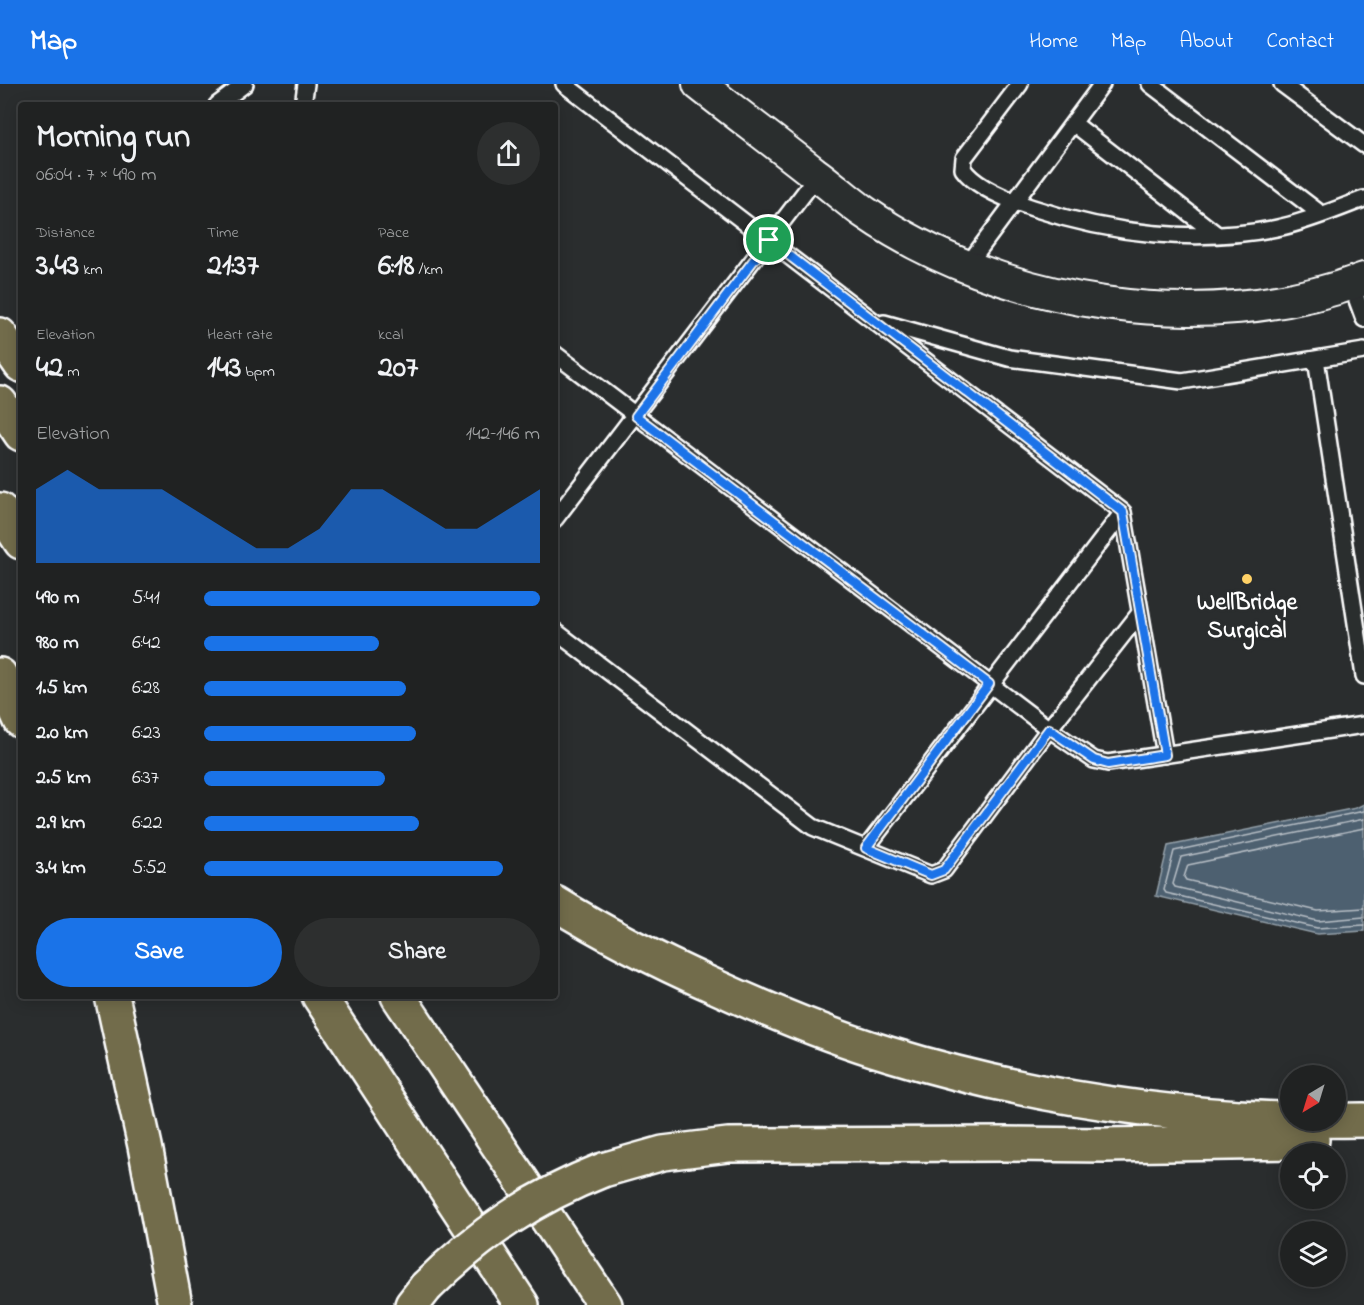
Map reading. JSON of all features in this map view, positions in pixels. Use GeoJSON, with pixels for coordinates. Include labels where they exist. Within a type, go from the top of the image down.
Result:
{"type":"FeatureCollection","features":[{"type":"Feature","properties":{"kind":"highway"},"geometry":{"type":"LineString","coordinates":[[0,335],[18,361]]}},
{"type":"Feature","properties":{"kind":"highway"},"geometry":{"type":"LineString","coordinates":[[0,403],[18,430]]}},
{"type":"Feature","properties":{"kind":"highway"},"geometry":{"type":"LineString","coordinates":[[0,510],[18,537]]}},
{"type":"Feature","properties":{"kind":"highway"},"geometry":{"type":"LineString","coordinates":[[0,675],[18,714]]}},
{"type":"Feature","properties":{"kind":"highway"},"geometry":{"type":"LineString","coordinates":[[558,905],[662,962],[751,1003],[842,1038],[927,1065],[985,1080],[1128,1106],[1294,1121],[1364,1120]]}},
{"type":"Feature","properties":{"kind":"highway"},"geometry":{"type":"LineString","coordinates":[[113,999],[145,1146],[175,1305]]}},
{"type":"Feature","properties":{"kind":"highway"},"geometry":{"type":"LineString","coordinates":[[321,999],[522,1305]]}},
{"type":"Feature","properties":{"kind":"highway"},"geometry":{"type":"LineString","coordinates":[[400,999],[605,1305]]}},
{"type":"Feature","properties":{"kind":"highway"},"geometry":{"type":"LineString","coordinates":[[419,1296],[464,1252],[492,1229],[549,1195],[603,1170],[663,1153],[728,1145],[1104,1145],[1297,1142],[1364,1134]]}},
{"type":"Feature","properties":{"kind":"street"},"geometry":{"type":"LineString","coordinates":[[699,84],[865,212],[914,242],[966,267],[1008,281],[1063,295],[1124,305],[1178,310],[1225,309],[1292,300],[1357,281]]}},
{"type":"Feature","properties":{"kind":"lane"},"geometry":{"type":"LineString","coordinates":[[221,102],[245,84]]}},
{"type":"Feature","properties":{"kind":"lane"},"geometry":{"type":"LineString","coordinates":[[303,102],[306,84]]}},
{"type":"Feature","properties":{"kind":"lane"},"geometry":{"type":"LineString","coordinates":[[564,84],[1123,512],[1165,755]]}},
{"type":"Feature","properties":{"kind":"lane"},"geometry":{"type":"LineString","coordinates":[[1020,84],[964,158],[963,169],[969,179],[1014,202],[1095,226],[1191,237],[1278,228],[1364,199]]}},
{"type":"Feature","properties":{"kind":"lane"},"geometry":{"type":"LineString","coordinates":[[966,267],[1102,84]]}},
{"type":"Feature","properties":{"kind":"lane"},"geometry":{"type":"LineString","coordinates":[[1150,84],[1321,214]]}},
{"type":"Feature","properties":{"kind":"lane"},"geometry":{"type":"LineString","coordinates":[[1282,84],[1364,145]]}},
{"type":"Feature","properties":{"kind":"lane"},"geometry":{"type":"LineString","coordinates":[[1073,123],[1216,234]]}},
{"type":"Feature","properties":{"kind":"lane"},"geometry":{"type":"LineString","coordinates":[[558,515],[818,176]]}},
{"type":"Feature","properties":{"kind":"lane"},"geometry":{"type":"LineString","coordinates":[[1357,281],[1364,319]]}},
{"type":"Feature","properties":{"kind":"lane"},"geometry":{"type":"LineString","coordinates":[[876,321],[1009,358],[1182,381],[1364,351]]}},
{"type":"Feature","properties":{"kind":"lane"},"geometry":{"type":"LineString","coordinates":[[558,356],[989,684],[1094,760],[1108,764],[1364,725]]}},
{"type":"Feature","properties":{"kind":"lane"},"geometry":{"type":"LineString","coordinates":[[1316,359],[1364,676]]}},
{"type":"Feature","properties":{"kind":"lane"},"geometry":{"type":"LineString","coordinates":[[866,848],[989,684],[1123,512]]}},
{"type":"Feature","properties":{"kind":"lane"},"geometry":{"type":"LineString","coordinates":[[558,633],[813,827],[931,875],[944,870],[1049,729],[1140,613]]}},
{"type":"Feature","properties":{"kind":"water"},"geometry":{"type":"Polygon","coordinates":[[[1364,804],[1364,931],[1317,934],[1156,896],[1168,846],[1356,808],[1364,804]]]}},
{"type":"Feature","properties":{"kind":"place","name":"WellBridge Surgical"},"geometry":{"type":"Point","coordinates":[1247,579]}},
{"type":"Feature","properties":{"kind":"route"},"geometry":{"type":"LineString","coordinates":[[769,240],[1123,512],[1165,755],[1108,764],[1094,760],[1049,729],[944,870],[938,874],[931,875],[866,848],[989,684],[636,416],[769,240]]}}]}
